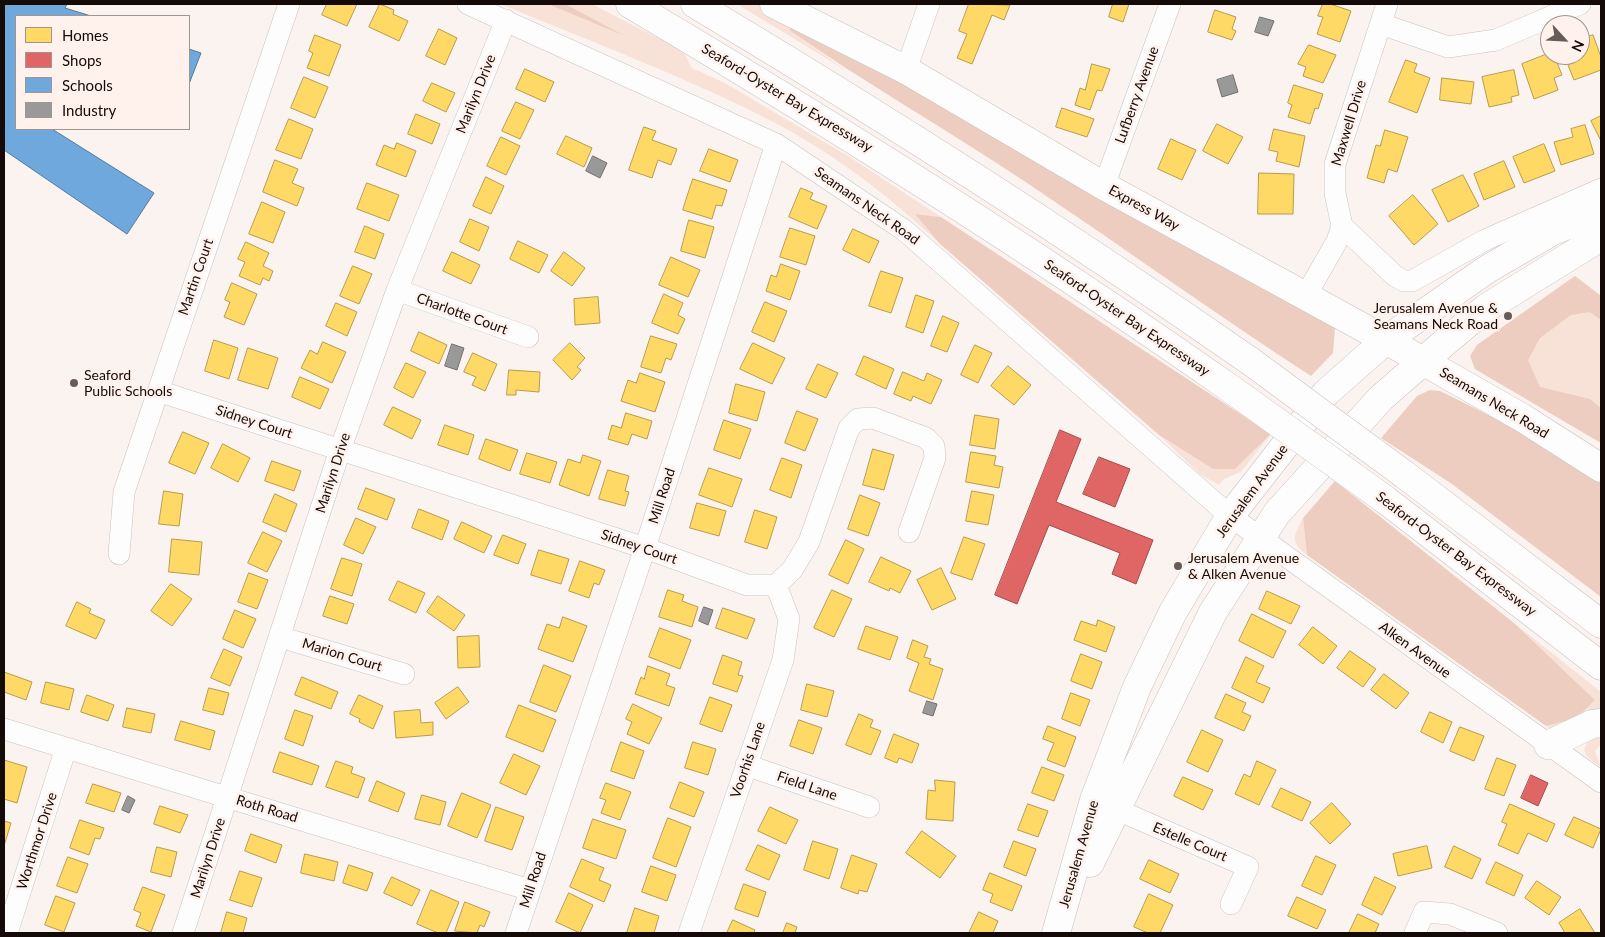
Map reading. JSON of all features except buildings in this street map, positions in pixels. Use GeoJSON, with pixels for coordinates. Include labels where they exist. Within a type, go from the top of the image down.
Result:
{"type":"FeatureCollection","features":[{"type":"Feature","properties":{"kind":"main road","name":"Seaford-Oyster Bay Expressway"},"geometry":{"type":"LineString","coordinates":[[630,4],[847,134],[1050,265],[1231,389],[1383,498],[1601,666]]}},
{"type":"Feature","properties":{"kind":"main road"},"geometry":{"type":"LineString","coordinates":[[695,4],[972,174],[1101,259],[1250,362],[1601,624]]}},
{"type":"Feature","properties":{"kind":"main road","name":"Express Way"},"geometry":{"type":"LineString","coordinates":[[774,4],[906,70],[1104,186],[1386,340]]}},
{"type":"Feature","properties":{"kind":"main road","name":"Jerusalem Avenue"},"geometry":{"type":"LineString","coordinates":[[1056,932],[1105,805],[1137,687],[1173,612],[1230,516],[1326,393],[1386,340],[1486,270],[1550,222],[1601,212]]}},
{"type":"Feature","properties":{"kind":"main road","name":"Jerusalem Avenue"},"geometry":{"type":"LineString","coordinates":[[1105,805],[1213,612],[1277,513],[1381,398],[1423,361],[1486,308],[1601,237]]}},
{"type":"Feature","properties":{"kind":"main road","name":"Seamans Neck Road"},"geometry":{"type":"LineString","coordinates":[[1386,340],[1521,417],[1601,468]]}},
{"type":"Feature","properties":{"kind":"main road"},"geometry":{"type":"LineString","coordinates":[[1548,745],[1592,724],[1601,723]]}},
{"type":"Feature","properties":{"kind":"street","name":"Martin Court"},"geometry":{"type":"LineString","coordinates":[[119,554],[124,492],[288,4]]}},
{"type":"Feature","properties":{"kind":"street","name":"Seamans Neck Road"},"geometry":{"type":"LineString","coordinates":[[468,4],[776,144],[904,230],[1230,516]]}},
{"type":"Feature","properties":{"kind":"street"},"geometry":{"type":"LineString","coordinates":[[906,70],[930,4]]}},
{"type":"Feature","properties":{"kind":"street","name":"Lufberry Avenue"},"geometry":{"type":"LineString","coordinates":[[1104,186],[1170,4]]}},
{"type":"Feature","properties":{"kind":"street","name":"Maxwell Drive"},"geometry":{"type":"LineString","coordinates":[[1342,226],[1335,193],[1335,164],[1387,4]]}},
{"type":"Feature","properties":{"kind":"street"},"geometry":{"type":"LineString","coordinates":[[1381,24],[1448,47],[1496,40],[1580,4]]}},
{"type":"Feature","properties":{"kind":"street","name":"Marilyn Drive"},"geometry":{"type":"LineString","coordinates":[[183,933],[340,450],[397,290],[506,20]]}},
{"type":"Feature","properties":{"kind":"street","name":"Mill Road"},"geometry":{"type":"LineString","coordinates":[[516,933],[645,548],[776,144]]}},
{"type":"Feature","properties":{"kind":"street"},"geometry":{"type":"LineString","coordinates":[[1305,297],[1337,241],[1342,226],[1395,276],[1404,281],[1412,281],[1485,240],[1550,222],[1601,189]]}},
{"type":"Feature","properties":{"kind":"street","name":"Charlotte Court"},"geometry":{"type":"LineString","coordinates":[[397,290],[528,337]]}},
{"type":"Feature","properties":{"kind":"street","name":"Sidney Court"},"geometry":{"type":"LineString","coordinates":[[158,391],[645,548],[748,585],[776,585]]}},
{"type":"Feature","properties":{"kind":"street"},"geometry":{"type":"LineString","coordinates":[[776,585],[792,570],[809,542],[849,428],[858,419],[873,418],[926,438],[934,446],[936,458],[909,532]]}},
{"type":"Feature","properties":{"kind":"street","name":"Alken Avenue"},"geometry":{"type":"LineString","coordinates":[[1230,516],[1601,782]]}},
{"type":"Feature","properties":{"kind":"street","name":"Voorhis Lane"},"geometry":{"type":"LineString","coordinates":[[689,933],[782,660],[788,619],[776,585]]}},
{"type":"Feature","properties":{"kind":"street","name":"Marion Court"},"geometry":{"type":"LineString","coordinates":[[280,637],[404,674]]}},
{"type":"Feature","properties":{"kind":"street","name":"Roth Road"},"geometry":{"type":"LineString","coordinates":[[4,729],[530,890]]}},
{"type":"Feature","properties":{"kind":"street","name":"Worthmor Drive"},"geometry":{"type":"LineString","coordinates":[[7,933],[66,748]]}},
{"type":"Feature","properties":{"kind":"street","name":"Field Lane"},"geometry":{"type":"LineString","coordinates":[[746,765],[870,807]]}},
{"type":"Feature","properties":{"kind":"street","name":"Estelle Court"},"geometry":{"type":"LineString","coordinates":[[1105,805],[1248,867],[1231,904]]}},
{"type":"Feature","properties":{"kind":"street"},"geometry":{"type":"LineString","coordinates":[[1415,933],[1424,912],[1450,914],[1497,933]]}},
{"type":"Feature","properties":{"kind":"shaded area"},"geometry":{"type":"Polygon","coordinates":[[[501,4],[592,4],[683,51],[692,68],[725,83],[848,156],[941,217],[915,214],[939,243],[868,182],[790,131],[684,80],[501,4]]]}},
{"type":"Feature","properties":{"kind":"shaded area"},"geometry":{"type":"Polygon","coordinates":[[[548,4],[565,4],[625,36],[548,4]]]}},
{"type":"Feature","properties":{"kind":"shaded area"},"geometry":{"type":"Polygon","coordinates":[[[737,4],[760,4],[796,20],[789,30],[847,71],[737,4]]]}},
{"type":"Feature","properties":{"kind":"shaded area"},"geometry":{"type":"Polygon","coordinates":[[[796,20],[896,72],[904,85],[948,111],[1045,162],[1335,328],[1333,353],[1311,376],[1024,181],[789,30],[796,20]]]}},
{"type":"Feature","properties":{"kind":"shaded area"},"geometry":{"type":"Polygon","coordinates":[[[915,214],[941,217],[1271,434],[1235,469],[1213,469],[1159,435],[939,243],[915,214]]]}},
{"type":"Feature","properties":{"kind":"shaded area"},"geometry":{"type":"Polygon","coordinates":[[[1575,276],[1601,296],[1601,443],[1475,369],[1470,356],[1477,345],[1575,276]]]}},
{"type":"Feature","properties":{"kind":"shaded area"},"geometry":{"type":"Polygon","coordinates":[[[1575,276],[1601,296],[1601,320],[1590,312],[1571,315],[1540,338],[1528,360],[1540,387],[1590,399],[1601,408],[1601,443],[1475,369],[1470,356],[1477,345],[1575,276]]]}},
{"type":"Feature","properties":{"kind":"shaded area"},"geometry":{"type":"Polygon","coordinates":[[[1430,390],[1440,391],[1525,433],[1601,483],[1601,597],[1452,484],[1381,438],[1417,396],[1430,390]]]}},
{"type":"Feature","properties":{"kind":"shaded area"},"geometry":{"type":"Polygon","coordinates":[[[1271,434],[1241,472],[1224,479],[1219,485],[1201,475],[1159,435],[1213,469],[1235,469],[1271,434]]]}},
{"type":"Feature","properties":{"kind":"shaded area"},"geometry":{"type":"Polygon","coordinates":[[[1335,481],[1514,623],[1595,700],[1577,718],[1546,726],[1307,555],[1303,518],[1335,481]]]}},
{"type":"Feature","properties":{"kind":"shaded area"},"geometry":{"type":"Polygon","coordinates":[[[1303,518],[1307,555],[1295,542],[1297,529],[1303,518]]]}},
{"type":"Feature","properties":{"kind":"shaded area"},"geometry":{"type":"Polygon","coordinates":[[[1514,623],[1601,692],[1601,716],[1554,731],[1546,726],[1577,718],[1595,700],[1514,623]]]}},
{"type":"Feature","properties":{"kind":"shaded area"},"geometry":{"type":"Polygon","coordinates":[[[1601,732],[1601,745],[1595,751],[1601,767],[1587,757],[1584,750],[1588,739],[1601,732]]]}},
{"type":"Feature","properties":{"kind":"place","name":"Jerusalem Avenue & Seamans Neck Road"},"geometry":{"type":"Point","coordinates":[1508,316]}},
{"type":"Feature","properties":{"kind":"place","name":"Seaford Public Schools"},"geometry":{"type":"Point","coordinates":[74,383]}},
{"type":"Feature","properties":{"kind":"place","name":"Jerusalem Avenue & Alken Avenue"},"geometry":{"type":"Point","coordinates":[1178,566]}}]}
